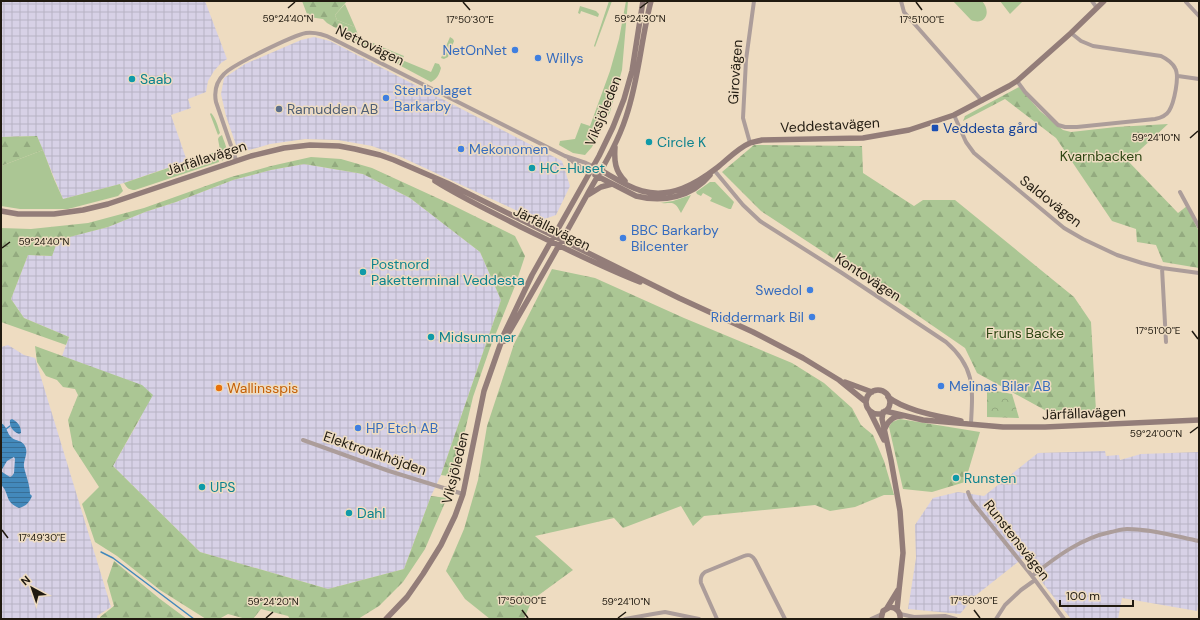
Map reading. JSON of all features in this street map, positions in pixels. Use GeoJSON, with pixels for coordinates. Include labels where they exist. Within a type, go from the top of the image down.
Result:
{"type":"FeatureCollection","features":[{"type":"Feature","properties":{"kind":"street","name":"Viksjöleden"},"geometry":{"type":"LineString","coordinates":[[386,619],[407,596],[424,574],[442,545],[455,516],[463,494],[484,391],[504,334],[513,313],[554,235],[613,127],[628,85],[636,48],[643,1]]}},
{"type":"Feature","properties":{"kind":"street","name":"Viksjöleden"},"geometry":{"type":"LineString","coordinates":[[498,351],[615,146],[626,118],[635,85],[646,18],[647,1]]}},
{"type":"Feature","properties":{"kind":"street","name":"Viksjöleden"},"geometry":{"type":"LineString","coordinates":[[646,18],[651,1]]}},
{"type":"Feature","properties":{"kind":"street","name":"Girovägen"},"geometry":{"type":"LineString","coordinates":[[750,143],[743,118],[746,60],[754,1]]}},
{"type":"Feature","properties":{"kind":"street"},"geometry":{"type":"LineString","coordinates":[[901,1],[904,12],[982,101]]}},
{"type":"Feature","properties":{"kind":"street"},"geometry":{"type":"LineString","coordinates":[[1092,1],[1097,8]]}},
{"type":"Feature","properties":{"kind":"street","name":"Veddestavägen"},"geometry":{"type":"LineString","coordinates":[[593,166],[642,191],[656,194],[676,192],[689,186],[714,170],[740,149],[750,143],[762,140],[863,138],[910,130],[954,115],[1017,81],[1071,33],[1104,1]]}},
{"type":"Feature","properties":{"kind":"street"},"geometry":{"type":"LineString","coordinates":[[1186,1],[1199,16]]}},
{"type":"Feature","properties":{"kind":"street","name":"Nettovägen"},"geometry":{"type":"LineString","coordinates":[[236,160],[216,102],[215,95],[218,81],[224,73],[234,66],[296,36],[310,33],[322,34],[333,39],[565,156],[593,166]]}},
{"type":"Feature","properties":{"kind":"street"},"geometry":{"type":"LineString","coordinates":[[1017,81],[1025,92],[1058,125],[1065,127],[1153,120],[1161,118],[1169,112],[1172,105],[1178,76],[1176,69],[1168,59],[1161,56],[1093,46],[1081,41],[1071,33]]}},
{"type":"Feature","properties":{"kind":"street"},"geometry":{"type":"LineString","coordinates":[[1178,76],[1199,79]]}},
{"type":"Feature","properties":{"kind":"street","name":"Saldovägen"},"geometry":{"type":"LineString","coordinates":[[954,115],[966,142],[974,153],[1064,228],[1102,249],[1117,255],[1162,268],[1199,272]]}},
{"type":"Feature","properties":{"kind":"street","name":"Järfällavägen"},"geometry":{"type":"LineString","coordinates":[[1,211],[18,214],[54,214],[83,210],[108,204],[236,160],[284,148],[310,145],[339,146],[380,155],[447,183],[679,298],[753,332],[803,358],[839,380],[866,402]]}},
{"type":"Feature","properties":{"kind":"street"},"geometry":{"type":"LineString","coordinates":[[615,146],[614,158],[616,168],[621,177],[632,186]]}},
{"type":"Feature","properties":{"kind":"street","name":"Nettovägen"},"geometry":{"type":"LineString","coordinates":[[565,156],[589,173]]}},
{"type":"Feature","properties":{"kind":"street","name":"Veddestavägen"},"geometry":{"type":"LineString","coordinates":[[589,173],[636,196],[656,199],[679,196],[693,189],[705,180],[714,170]]}},
{"type":"Feature","properties":{"kind":"street","name":"Kontovägen"},"geometry":{"type":"LineString","coordinates":[[714,170],[743,205],[760,220],[953,348],[959,355],[970,376],[972,388],[971,423]]}},
{"type":"Feature","properties":{"kind":"street","name":"Järfällavägen"},"geometry":{"type":"LineString","coordinates":[[419,171],[458,195],[612,271],[679,298]]}},
{"type":"Feature","properties":{"kind":"street"},"geometry":{"type":"LineString","coordinates":[[587,196],[601,187],[612,184]]}},
{"type":"Feature","properties":{"kind":"street"},"geometry":{"type":"LineString","coordinates":[[1180,192],[1199,227]]}},
{"type":"Feature","properties":{"kind":"street"},"geometry":{"type":"LineString","coordinates":[[1162,268],[1166,342]]}},
{"type":"Feature","properties":{"kind":"street","name":"Järfällavägen"},"geometry":{"type":"LineString","coordinates":[[839,380],[872,392]]}},
{"type":"Feature","properties":{"kind":"street"},"geometry":{"type":"LineString","coordinates":[[888,447],[866,402],[868,396],[872,392],[878,390],[884,392],[888,397],[889,403],[882,419],[891,460],[900,511],[903,553],[899,590],[899,614]]}},
{"type":"Feature","properties":{"kind":"street","name":"Järfällavägen"},"geometry":{"type":"LineString","coordinates":[[888,397],[896,403],[926,413],[971,423]]}},
{"type":"Feature","properties":{"kind":"street"},"geometry":{"type":"LineString","coordinates":[[869,410],[877,414],[884,412]]}},
{"type":"Feature","properties":{"kind":"street","name":"Järfällavägen"},"geometry":{"type":"LineString","coordinates":[[884,412],[923,420],[1002,426],[1045,427],[1199,420]]}},
{"type":"Feature","properties":{"kind":"street"},"geometry":{"type":"LineString","coordinates":[[884,431],[888,422],[895,417],[907,416]]}},
{"type":"Feature","properties":{"kind":"street","name":"Elektronikhöjden"},"geometry":{"type":"LineString","coordinates":[[303,440],[389,471],[463,494]]}},
{"type":"Feature","properties":{"kind":"street","name":"Runstensvägen"},"geometry":{"type":"LineString","coordinates":[[968,492],[971,500],[1064,619]]}},
{"type":"Feature","properties":{"kind":"street"},"geometry":{"type":"LineString","coordinates":[[996,619],[1005,604],[1033,578],[1068,550],[1087,539],[1125,529],[1152,531],[1199,541]]}},
{"type":"Feature","properties":{"kind":"street"},"geometry":{"type":"LineString","coordinates":[[717,619],[701,583],[701,576],[705,572],[749,555],[755,560],[785,619]]}},
{"type":"Feature","properties":{"kind":"street"},"geometry":{"type":"LineString","coordinates":[[871,619],[881,616],[899,590]]}},
{"type":"Feature","properties":{"kind":"street"},"geometry":{"type":"LineString","coordinates":[[887,608],[893,608],[899,614],[914,617],[945,616],[956,619]]}},
{"type":"Feature","properties":{"kind":"street"},"geometry":{"type":"LineString","coordinates":[[625,619],[639,618],[665,612],[698,619]]}},
{"type":"Feature","properties":{"kind":"street"},"geometry":{"type":"LineString","coordinates":[[909,619],[914,617]]}},
{"type":"Feature","properties":{"kind":"shaded area"},"geometry":{"type":"Polygon","coordinates":[[[205,1],[227,59],[214,71],[208,81],[206,92],[188,99],[191,108],[171,115],[187,161],[124,183],[63,199],[37,136],[1,137],[1,2],[205,1]]]}},
{"type":"Feature","properties":{"kind":"shaded area"},"geometry":{"type":"Polygon","coordinates":[[[314,37],[330,41],[562,161],[570,186],[556,215],[539,221],[399,156],[372,146],[338,140],[305,139],[270,144],[246,151],[236,145],[226,116],[221,94],[224,78],[245,64],[301,40],[314,37]]]}},
{"type":"Feature","properties":{"kind":"shaded area"},"geometry":{"type":"Polygon","coordinates":[[[304,164],[363,174],[410,198],[480,252],[501,300],[441,475],[431,496],[404,569],[328,589],[200,552],[113,466],[141,417],[141,385],[62,356],[69,337],[24,318],[11,299],[28,255],[52,256],[57,240],[108,227],[233,180],[271,170],[304,164]]]}},
{"type":"Feature","properties":{"kind":"shaded area"},"geometry":{"type":"Polygon","coordinates":[[[8,345],[24,355],[35,358],[111,607],[97,616],[97,619],[1,619],[1,347],[8,345]]]}},
{"type":"Feature","properties":{"kind":"shaded area"},"geometry":{"type":"Polygon","coordinates":[[[1105,451],[1106,456],[1119,455],[1120,460],[1141,454],[1199,452],[1199,601],[1197,611],[1122,598],[1118,619],[1071,619],[1023,558],[975,596],[960,614],[908,609],[916,558],[915,525],[933,498],[958,492],[984,496],[1038,453],[1105,451]]]}},
{"type":"Feature","properties":{"kind":"green space"},"geometry":{"type":"Polygon","coordinates":[[[302,1],[347,1],[335,15],[337,20],[355,27],[359,37],[353,38],[327,23],[323,19],[309,17],[302,1]]]}},
{"type":"Feature","properties":{"kind":"green space"},"geometry":{"type":"Polygon","coordinates":[[[609,1],[612,1],[595,47],[594,46],[609,1]]]}},
{"type":"Feature","properties":{"kind":"green space"},"geometry":{"type":"Polygon","coordinates":[[[626,1],[628,1],[622,70],[610,112],[592,147],[585,155],[573,153],[559,145],[560,141],[575,139],[581,123],[590,126],[610,71],[619,39],[626,1]]]}},
{"type":"Feature","properties":{"kind":"green space"},"geometry":{"type":"Polygon","coordinates":[[[953,1],[982,1],[985,5],[987,13],[986,17],[980,21],[971,20],[953,1]]]}},
{"type":"Feature","properties":{"kind":"green space"},"geometry":{"type":"Polygon","coordinates":[[[1000,1],[1023,1],[1010,14],[1000,1]]]}},
{"type":"Feature","properties":{"kind":"green space"},"geometry":{"type":"Polygon","coordinates":[[[345,4],[355,27],[337,20],[335,15],[345,4]]]}},
{"type":"Feature","properties":{"kind":"green space"},"geometry":{"type":"Polygon","coordinates":[[[580,6],[596,11],[599,14],[598,17],[581,11],[580,14],[578,13],[580,6]]]}},
{"type":"Feature","properties":{"kind":"green space"},"geometry":{"type":"Polygon","coordinates":[[[359,37],[404,56],[402,60],[431,72],[435,63],[439,64],[441,68],[439,75],[431,82],[356,42],[353,38],[359,37]]]}},
{"type":"Feature","properties":{"kind":"green space"},"geometry":{"type":"Polygon","coordinates":[[[450,37],[454,41],[448,57],[444,59],[441,58],[450,37]]]}},
{"type":"Feature","properties":{"kind":"green space","name":"Kvarnbacken"},"geometry":{"type":"Polygon","coordinates":[[[1019,87],[1040,111],[1063,130],[1071,132],[1116,127],[1168,124],[1128,161],[1178,213],[1187,206],[1199,232],[1199,268],[1163,262],[1156,245],[1137,242],[1136,229],[1112,221],[1056,138],[1005,99],[963,121],[965,116],[1019,87]]]}},
{"type":"Feature","properties":{"kind":"green space"},"geometry":{"type":"Polygon","coordinates":[[[211,113],[216,120],[220,133],[218,135],[210,114],[211,113]]]}},
{"type":"Feature","properties":{"kind":"green space"},"geometry":{"type":"Polygon","coordinates":[[[222,135],[227,152],[222,161],[218,139],[222,135]]]}},
{"type":"Feature","properties":{"kind":"green space"},"geometry":{"type":"Polygon","coordinates":[[[37,136],[43,150],[1,166],[1,137],[37,136]]]}},
{"type":"Feature","properties":{"kind":"green space","name":"Fruns Backe"},"geometry":{"type":"Polygon","coordinates":[[[754,145],[862,146],[863,173],[914,206],[923,200],[955,200],[1074,297],[1091,322],[1096,411],[1052,414],[977,373],[965,348],[869,282],[761,211],[722,172],[754,145]]]}},
{"type":"Feature","properties":{"kind":"green space"},"geometry":{"type":"Polygon","coordinates":[[[43,150],[63,199],[120,184],[123,191],[118,196],[68,209],[20,209],[1,206],[1,166],[43,150]]]}},
{"type":"Feature","properties":{"kind":"green space"},"geometry":{"type":"Polygon","coordinates":[[[218,151],[219,162],[135,190],[131,190],[124,183],[218,151]]]}},
{"type":"Feature","properties":{"kind":"green space"},"geometry":{"type":"Polygon","coordinates":[[[311,157],[341,159],[372,168],[446,202],[515,236],[525,256],[473,397],[454,477],[441,475],[501,300],[480,252],[410,198],[363,174],[304,164],[271,170],[233,180],[108,227],[58,240],[52,256],[28,255],[11,299],[24,318],[69,337],[66,345],[1,322],[1,228],[31,229],[88,223],[144,208],[231,177],[311,157]]]}},
{"type":"Feature","properties":{"kind":"green space"},"geometry":{"type":"Polygon","coordinates":[[[710,182],[715,182],[734,202],[731,209],[710,201],[712,198],[703,193],[701,196],[697,194],[696,192],[710,182]]]}},
{"type":"Feature","properties":{"kind":"green space"},"geometry":{"type":"Polygon","coordinates":[[[691,195],[681,213],[672,203],[660,203],[673,201],[691,195]]]}},
{"type":"Feature","properties":{"kind":"green space"},"geometry":{"type":"Polygon","coordinates":[[[552,269],[595,278],[684,318],[792,363],[824,383],[852,408],[861,425],[873,435],[884,461],[894,495],[884,495],[855,507],[830,511],[815,505],[704,516],[693,526],[681,506],[623,528],[614,518],[535,536],[573,570],[532,600],[524,619],[490,619],[465,599],[446,571],[464,529],[478,480],[487,426],[514,344],[552,269]]]}},
{"type":"Feature","properties":{"kind":"green space"},"geometry":{"type":"Polygon","coordinates":[[[35,346],[142,385],[153,395],[113,466],[200,552],[328,589],[404,569],[431,496],[447,498],[425,549],[403,582],[379,606],[358,619],[290,619],[288,616],[261,609],[253,619],[246,619],[228,614],[219,619],[206,619],[160,590],[117,556],[95,542],[82,504],[99,487],[73,447],[68,420],[78,395],[75,389],[63,387],[57,380],[46,376],[37,362],[35,346]]]}},
{"type":"Feature","properties":{"kind":"green space"},"geometry":{"type":"Polygon","coordinates":[[[987,389],[1012,394],[1019,418],[987,417],[987,389]]]}},
{"type":"Feature","properties":{"kind":"green space"},"geometry":{"type":"Polygon","coordinates":[[[900,419],[980,432],[965,482],[932,492],[903,489],[889,427],[892,422],[900,419]]]}},
{"type":"Feature","properties":{"kind":"green space"},"geometry":{"type":"Polygon","coordinates":[[[114,561],[187,619],[100,619],[100,617],[114,606],[107,581],[114,561]]]}},
{"type":"Feature","properties":{"kind":"water"},"geometry":{"type":"Polygon","coordinates":[[[12,419],[19,424],[21,433],[19,434],[15,432],[12,428],[10,420],[12,419]]]}},
{"type":"Feature","properties":{"kind":"water"},"geometry":{"type":"Polygon","coordinates":[[[1,423],[5,426],[10,436],[22,443],[26,449],[24,467],[30,494],[32,496],[25,505],[19,508],[11,503],[6,491],[1,485],[1,423]],[[14,457],[7,461],[1,471],[10,477],[14,473],[15,459],[14,457]]]}},
{"type":"Feature","properties":{"kind":"waterway"},"geometry":{"type":"LineString","coordinates":[[6,429],[10,426]]}},
{"type":"Feature","properties":{"kind":"waterway"},"geometry":{"type":"LineString","coordinates":[[101,552],[113,558],[194,619]]}},
{"type":"Feature","properties":{"kind":"place","name":"NetOnNet"},"geometry":{"type":"Point","coordinates":[515,50]}},
{"type":"Feature","properties":{"kind":"place","name":"Willys"},"geometry":{"type":"Point","coordinates":[538,58]}},
{"type":"Feature","properties":{"kind":"place","name":"Saab"},"geometry":{"type":"Point","coordinates":[132,79]}},
{"type":"Feature","properties":{"kind":"place","name":"Stenbolaget Barkarby"},"geometry":{"type":"Point","coordinates":[386,98]}},
{"type":"Feature","properties":{"kind":"place","name":"Ramudden AB"},"geometry":{"type":"Point","coordinates":[279,109]}},
{"type":"Feature","properties":{"kind":"place","name":"Veddesta gård"},"geometry":{"type":"Point","coordinates":[935,128]}},
{"type":"Feature","properties":{"kind":"place","name":"Circle K"},"geometry":{"type":"Point","coordinates":[649,142]}},
{"type":"Feature","properties":{"kind":"place","name":"Mekonomen"},"geometry":{"type":"Point","coordinates":[461,149]}},
{"type":"Feature","properties":{"kind":"place","name":"HC-Huset"},"geometry":{"type":"Point","coordinates":[532,168]}},
{"type":"Feature","properties":{"kind":"place","name":"BBC Barkarby Bilcenter"},"geometry":{"type":"Point","coordinates":[623,238]}},
{"type":"Feature","properties":{"kind":"place","name":"Postnord Paketterminal Veddesta"},"geometry":{"type":"Point","coordinates":[363,272]}},
{"type":"Feature","properties":{"kind":"place","name":"Swedol"},"geometry":{"type":"Point","coordinates":[810,290]}},
{"type":"Feature","properties":{"kind":"place","name":"Riddermark Bil"},"geometry":{"type":"Point","coordinates":[812,317]}},
{"type":"Feature","properties":{"kind":"place","name":"Midsummer"},"geometry":{"type":"Point","coordinates":[431,337]}},
{"type":"Feature","properties":{"kind":"place","name":"Melinas Bilar AB"},"geometry":{"type":"Point","coordinates":[941,386]}},
{"type":"Feature","properties":{"kind":"place","name":"Wallinsspis"},"geometry":{"type":"Point","coordinates":[219,388]}},
{"type":"Feature","properties":{"kind":"place","name":"HP Etch AB"},"geometry":{"type":"Point","coordinates":[358,428]}},
{"type":"Feature","properties":{"kind":"place","name":"Runsten"},"geometry":{"type":"Point","coordinates":[956,478]}},
{"type":"Feature","properties":{"kind":"place","name":"UPS"},"geometry":{"type":"Point","coordinates":[202,487]}},
{"type":"Feature","properties":{"kind":"place","name":"Dahl"},"geometry":{"type":"Point","coordinates":[349,513]}}]}
